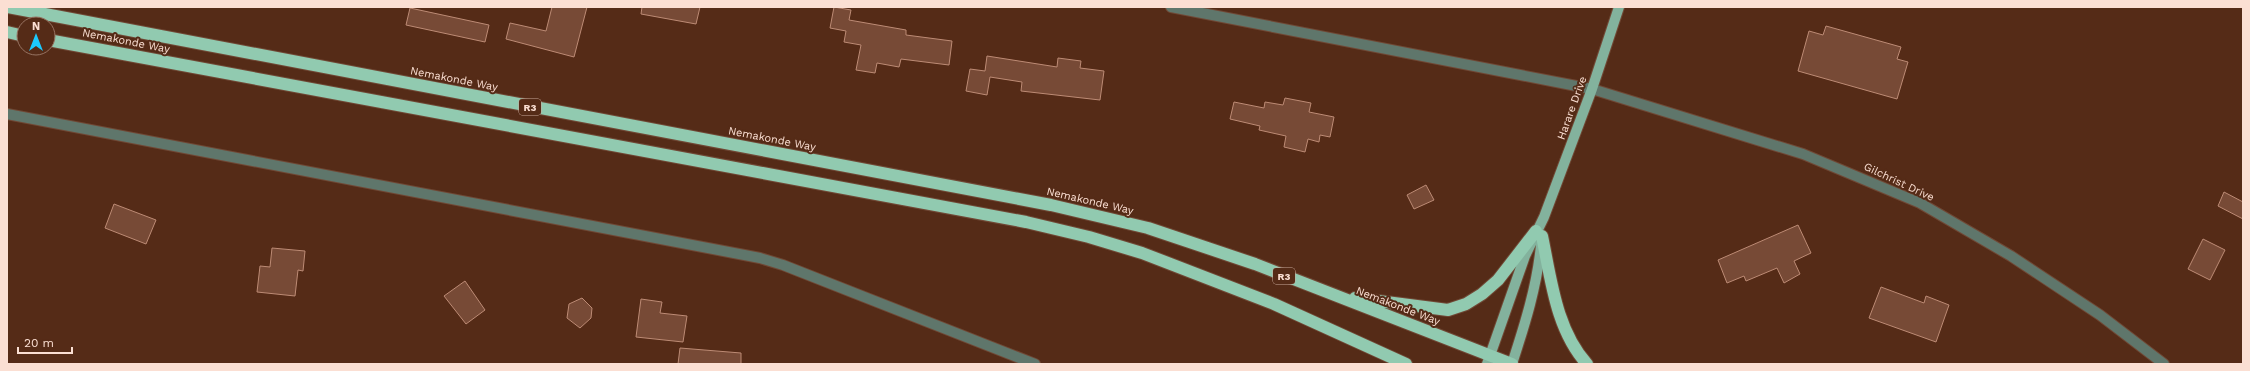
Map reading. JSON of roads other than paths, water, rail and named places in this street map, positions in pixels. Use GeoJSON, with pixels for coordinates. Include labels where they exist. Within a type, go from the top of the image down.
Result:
{"type":"FeatureCollection","features":[{"type":"Feature","properties":{"kind":"highway","name":"Nemakonde Way"},"geometry":{"type":"LineString","coordinates":[[8,7],[1051,205],[1148,228],[1255,264],[1488,359],[1512,364]]}},
{"type":"Feature","properties":{"kind":"highway","name":"Nemakonde Way"},"geometry":{"type":"LineString","coordinates":[[56,41],[1026,222],[1082,235],[1142,252],[1245,292],[1394,361],[1406,364]]}},
{"type":"Feature","properties":{"kind":"highway"},"geometry":{"type":"LineString","coordinates":[[1334,295],[1448,310],[1466,304],[1482,294],[1498,280],[1539,234]]}},
{"type":"Feature","properties":{"kind":"highway"},"geometry":{"type":"LineString","coordinates":[[1539,234],[1560,317],[1568,336],[1587,364]]}},
{"type":"Feature","properties":{"kind":"main road","name":"Harare Drive"},"geometry":{"type":"LineString","coordinates":[[1512,364],[1534,290],[1539,234],[1544,217],[1592,90],[1619,7]]}},
{"type":"Feature","properties":{"kind":"main road","name":"Harare Drive"},"geometry":{"type":"LineString","coordinates":[[1488,359],[1525,256],[1539,234]]}},
{"type":"Feature","properties":{"kind":"street","name":"Gilchrist Drive"},"geometry":{"type":"LineString","coordinates":[[1171,7],[1592,90],[1803,154],[1920,203],[2011,256],[2100,315],[2164,364]]}},
{"type":"Feature","properties":{"kind":"street"},"geometry":{"type":"LineString","coordinates":[[7,114],[760,258],[784,265],[1035,364]]}}]}
